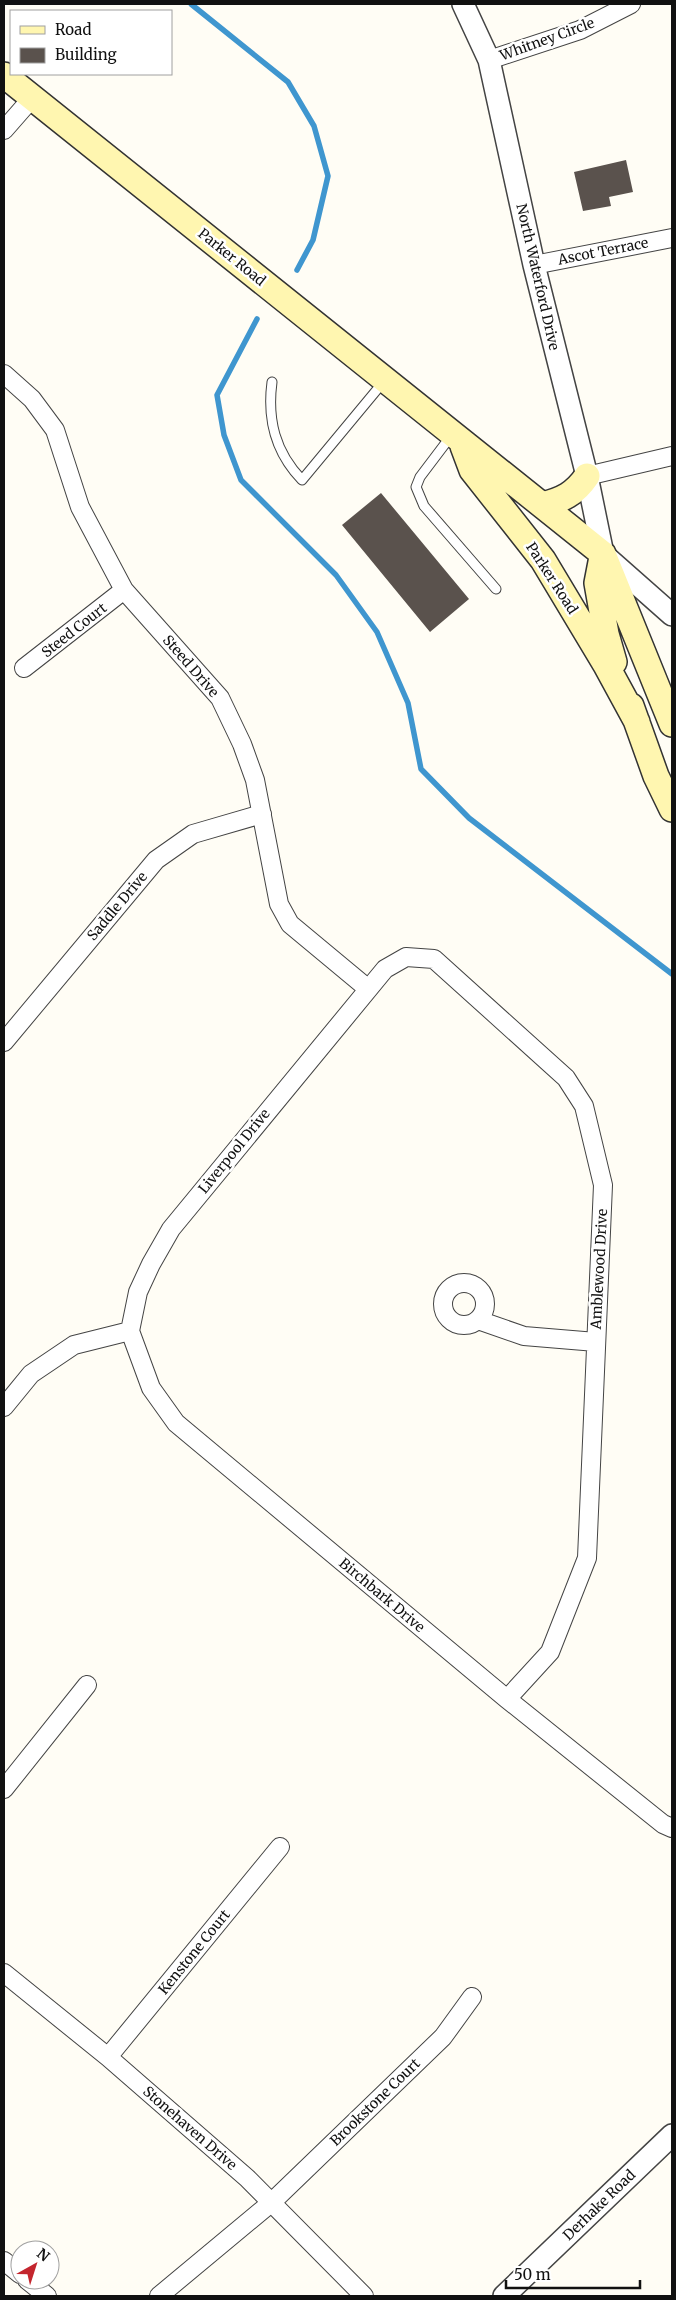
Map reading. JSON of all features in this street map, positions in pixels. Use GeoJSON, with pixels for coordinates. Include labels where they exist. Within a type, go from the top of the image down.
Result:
{"type":"FeatureCollection","features":[{"type":"Feature","properties":{"kind":"main road","name":"Parker Road"},"geometry":{"type":"LineString","coordinates":[[4,75],[603,554],[672,724]]}},
{"type":"Feature","properties":{"kind":"main road","name":"Parker Road"},"geometry":{"type":"LineString","coordinates":[[456,436],[472,470],[543,560],[606,664],[637,722]]}},
{"type":"Feature","properties":{"kind":"main road"},"geometry":{"type":"LineString","coordinates":[[542,505],[559,501],[569,496],[587,476]]}},
{"type":"Feature","properties":{"kind":"main road","name":"Parker Road"},"geometry":{"type":"LineString","coordinates":[[603,554],[597,583],[613,659],[656,776],[672,809]]}},
{"type":"Feature","properties":{"kind":"street","name":"North Waterford Drive"},"geometry":{"type":"LineString","coordinates":[[463,4],[489,60],[534,265],[587,476],[603,554]]}},
{"type":"Feature","properties":{"kind":"street","name":"Whitney Circle"},"geometry":{"type":"LineString","coordinates":[[489,60],[580,30],[631,4]]}},
{"type":"Feature","properties":{"kind":"street"},"geometry":{"type":"LineString","coordinates":[[4,130],[32,98]]}},
{"type":"Feature","properties":{"kind":"street","name":"Ascot Terrace"},"geometry":{"type":"LineString","coordinates":[[534,265],[672,238]]}},
{"type":"Feature","properties":{"kind":"street","name":"Steed Drive"},"geometry":{"type":"LineString","coordinates":[[4,374],[32,399],[55,430],[80,507],[124,590],[220,698],[242,744],[255,780],[279,904],[290,924],[367,988]]}},
{"type":"Feature","properties":{"kind":"street"},"geometry":{"type":"LineString","coordinates":[[587,476],[672,456]]}},
{"type":"Feature","properties":{"kind":"street"},"geometry":{"type":"LineString","coordinates":[[603,554],[672,615]]}},
{"type":"Feature","properties":{"kind":"street","name":"Steed Court"},"geometry":{"type":"LineString","coordinates":[[24,668],[124,590]]}},
{"type":"Feature","properties":{"kind":"street","name":"Saddle Drive"},"geometry":{"type":"LineString","coordinates":[[4,1042],[156,860],[193,834],[262,814]]}},
{"type":"Feature","properties":{"kind":"street","name":"Amblewood Drive"},"geometry":{"type":"LineString","coordinates":[[367,988],[384,969],[406,957],[434,959],[566,1078],[584,1106],[603,1185],[587,1558],[550,1652],[507,1699]]}},
{"type":"Feature","properties":{"kind":"street","name":"Liverpool Drive"},"geometry":{"type":"LineString","coordinates":[[130,1331],[138,1292],[171,1229],[367,988]]}},
{"type":"Feature","properties":{"kind":"street"},"geometry":{"type":"LineString","coordinates":[[478,1320],[524,1336],[596,1342]]}},
{"type":"Feature","properties":{"kind":"street"},"geometry":{"type":"LineString","coordinates":[[4,1406],[31,1374],[74,1345],[130,1331]]}},
{"type":"Feature","properties":{"kind":"street","name":"Birchbark Drive"},"geometry":{"type":"LineString","coordinates":[[130,1331],[151,1388],[176,1423],[507,1699],[663,1824],[672,1828]]}},
{"type":"Feature","properties":{"kind":"street"},"geometry":{"type":"LineString","coordinates":[[4,1790],[87,1685]]}},
{"type":"Feature","properties":{"kind":"street","name":"Kenstone Court"},"geometry":{"type":"LineString","coordinates":[[108,2057],[280,1847]]}},
{"type":"Feature","properties":{"kind":"street","name":"Stonehaven Drive"},"geometry":{"type":"LineString","coordinates":[[4,1973],[108,2057],[248,2178],[364,2296]]}},
{"type":"Feature","properties":{"kind":"street","name":"Brookstone Court"},"geometry":{"type":"LineString","coordinates":[[159,2296],[272,2202],[443,2037],[472,1997]]}},
{"type":"Feature","properties":{"kind":"street","name":"Derhake Road"},"geometry":{"type":"LineString","coordinates":[[504,2296],[672,2135]]}},
{"type":"Feature","properties":{"kind":"lane"},"geometry":{"type":"LineString","coordinates":[[272,382],[270,401],[279,450],[289,466],[302,480],[386,380]]}},
{"type":"Feature","properties":{"kind":"lane"},"geometry":{"type":"LineString","coordinates":[[456,436],[420,477],[416,487],[424,506],[496,589]]}},
{"type":"Feature","properties":{"kind":"building"},"geometry":{"type":"Polygon","coordinates":[[[626,160],[633,192],[609,197],[611,206],[583,211],[574,172],[626,160]]]}},
{"type":"Feature","properties":{"kind":"building"},"geometry":{"type":"Polygon","coordinates":[[[381,493],[469,599],[430,632],[342,525],[381,493]]]}},
{"type":"Feature","properties":{"kind":"waterway"},"geometry":{"type":"LineString","coordinates":[[191,4],[288,82],[314,126],[328,176],[313,240],[297,270]]}},
{"type":"Feature","properties":{"kind":"waterway"},"geometry":{"type":"LineString","coordinates":[[257,319],[217,395],[224,435],[241,480],[336,575],[377,632],[408,703],[421,769],[469,818],[672,974]]}}]}
